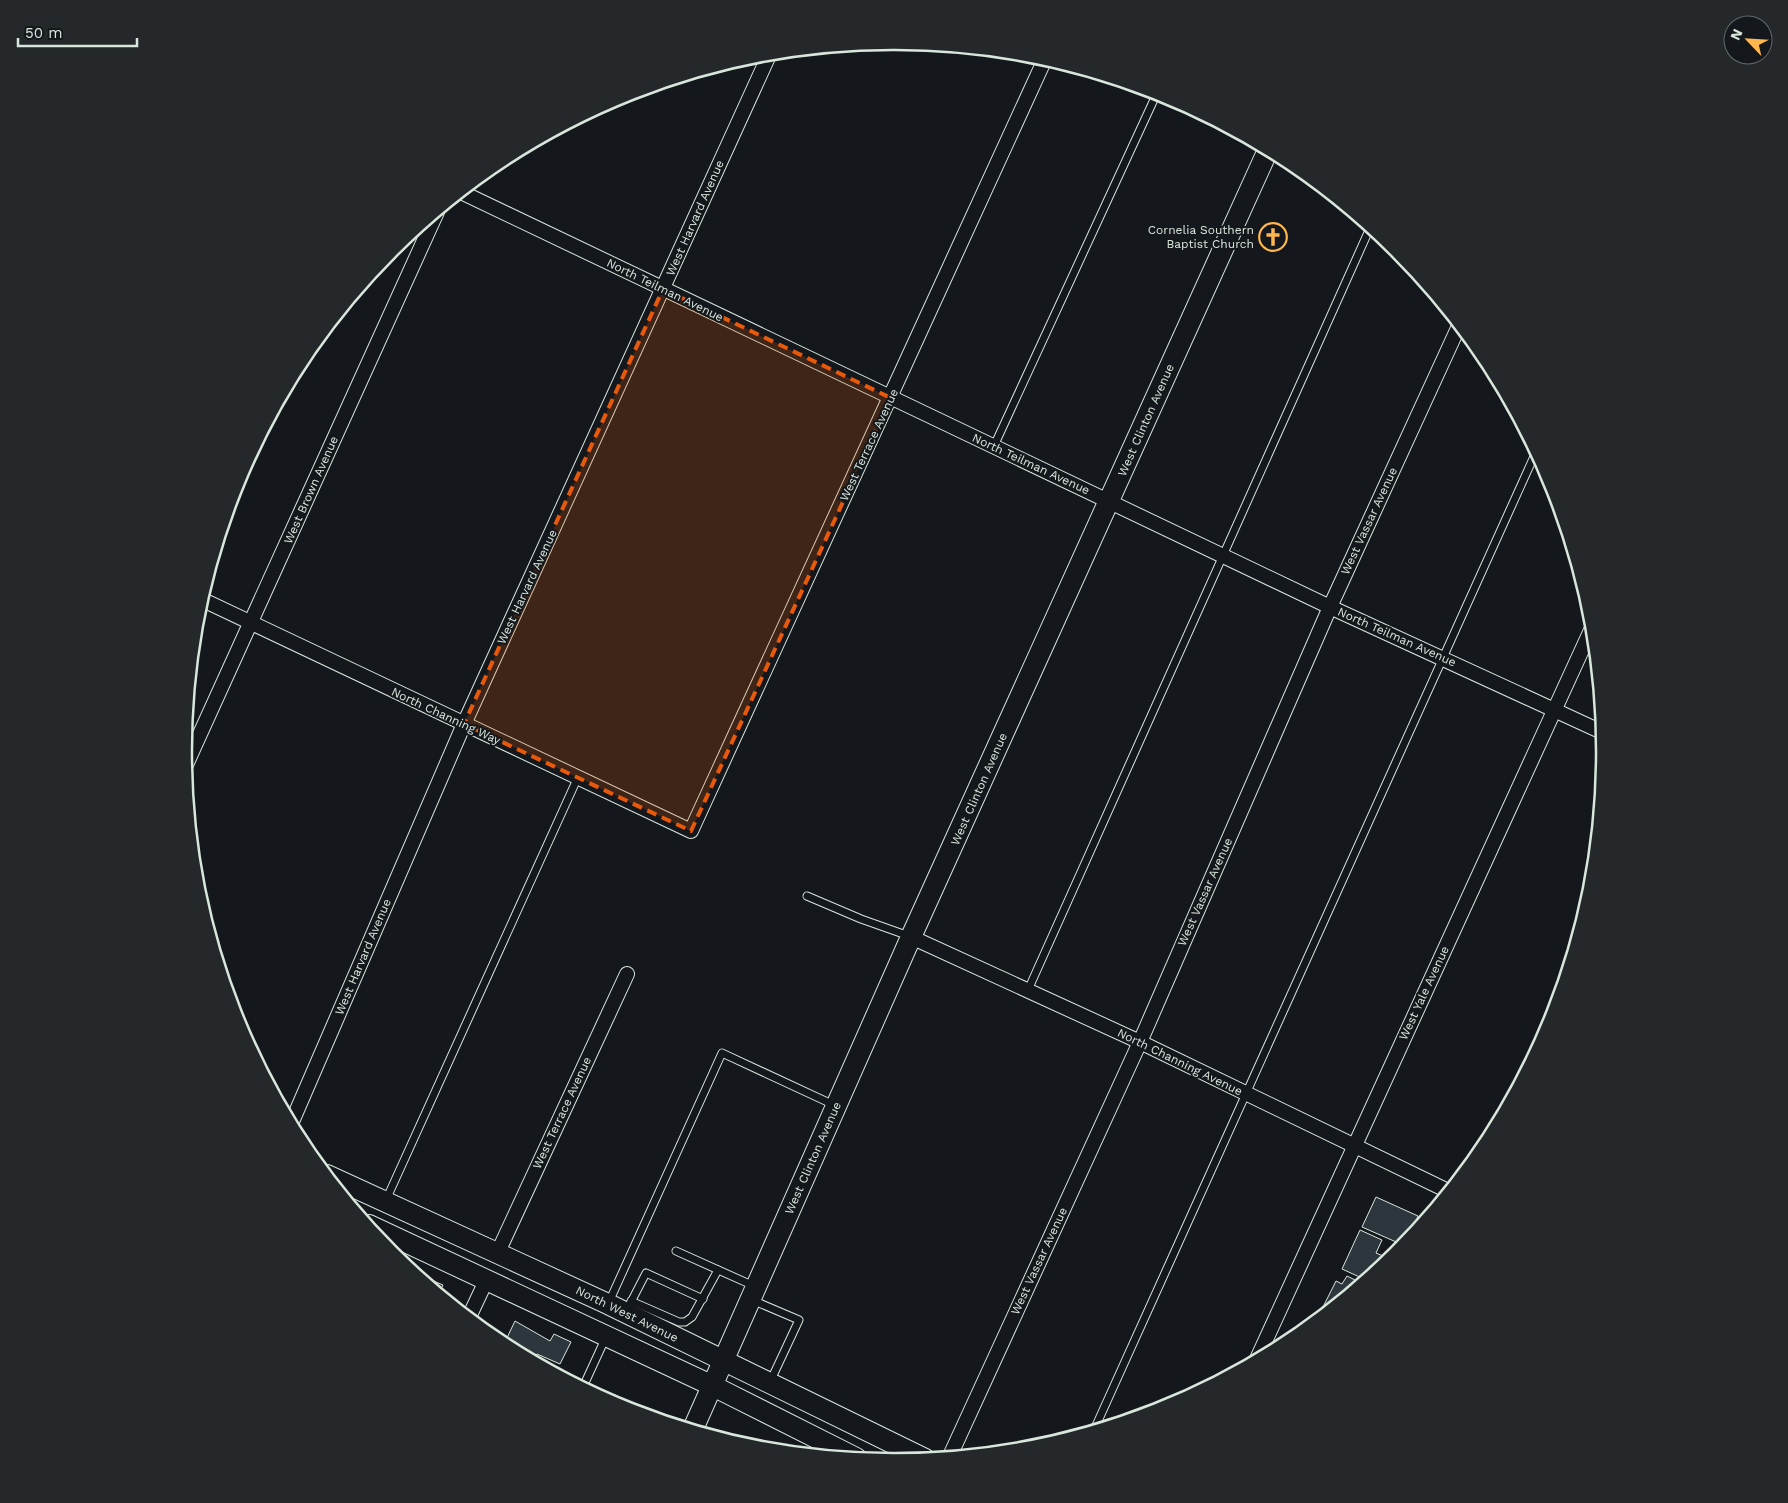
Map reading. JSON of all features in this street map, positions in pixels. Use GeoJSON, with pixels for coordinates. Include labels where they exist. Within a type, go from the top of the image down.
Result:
{"type":"FeatureCollection","features":[{"type":"Feature","properties":{"kind":"main road","name":"West Clinton Avenue"},"geometry":{"type":"LineString","coordinates":[[695,1424],[911,937],[1265,156]]}},
{"type":"Feature","properties":{"kind":"main road","name":"North West Avenue"},"geometry":{"type":"LineString","coordinates":[[338,1180],[608,1304],[629,1307],[724,1360],[911,1452]]}},
{"type":"Feature","properties":{"kind":"main road"},"geometry":{"type":"LineString","coordinates":[[387,1236],[713,1386],[841,1450]]}},
{"type":"Feature","properties":{"kind":"street","name":"West Harvard Avenue"},"geometry":{"type":"LineString","coordinates":[[295,1116],[464,724],[767,62]]}},
{"type":"Feature","properties":{"kind":"street","name":"West Terrace Avenue"},"geometry":{"type":"LineString","coordinates":[[691,831],[1042,66]]}},
{"type":"Feature","properties":{"kind":"street","name":"North Teilman Avenue"},"geometry":{"type":"LineString","coordinates":[[467,195],[1330,607],[1595,729]]}},
{"type":"Feature","properties":{"kind":"street","name":"West Brown Avenue"},"geometry":{"type":"LineString","coordinates":[[192,752],[432,223]]}},
{"type":"Feature","properties":{"kind":"street","name":"West Vassar Avenue"},"geometry":{"type":"LineString","coordinates":[[953,1450],[1140,1042],[1330,607],[1456,332]]}},
{"type":"Feature","properties":{"kind":"street","name":"North Channing Way"},"geometry":{"type":"LineString","coordinates":[[209,603],[691,831]]}},
{"type":"Feature","properties":{"kind":"street","name":"West Yale Avenue"},"geometry":{"type":"LineString","coordinates":[[1262,1349],[1586,641]]}},
{"type":"Feature","properties":{"kind":"street","name":"North Channing Avenue"},"geometry":{"type":"LineString","coordinates":[[911,937],[1140,1042],[1443,1189]]}},
{"type":"Feature","properties":{"kind":"street","name":"West Terrace Avenue"},"geometry":{"type":"LineString","coordinates":[[498,1252],[626,974]]}},
{"type":"Feature","properties":{"kind":"street"},"geometry":{"type":"LineString","coordinates":[[472,1311],[486,1281]]}},
{"type":"Feature","properties":{"kind":"lane"},"geometry":{"type":"LineString","coordinates":[[994,446],[1154,100]]}},
{"type":"Feature","properties":{"kind":"lane"},"geometry":{"type":"LineString","coordinates":[[1028,990],[1367,234]]}},
{"type":"Feature","properties":{"kind":"lane"},"geometry":{"type":"LineString","coordinates":[[1097,1423],[1532,461]]}},
{"type":"Feature","properties":{"kind":"lane"},"geometry":{"type":"LineString","coordinates":[[386,1201],[578,777]]}},
{"type":"Feature","properties":{"kind":"lane"},"geometry":{"type":"LineString","coordinates":[[807,896],[861,919],[911,937]]}},
{"type":"Feature","properties":{"kind":"lane"},"geometry":{"type":"LineString","coordinates":[[608,1304],[722,1053],[836,1106]]}},
{"type":"Feature","properties":{"kind":"lane"},"geometry":{"type":"LineString","coordinates":[[676,1251],[718,1270],[799,1320],[770,1383]]}},
{"type":"Feature","properties":{"kind":"lane"},"geometry":{"type":"LineString","coordinates":[[703,1299],[646,1273],[629,1307],[679,1322],[685,1322],[692,1317],[703,1299],[718,1270]]}},
{"type":"Feature","properties":{"kind":"lane"},"geometry":{"type":"LineString","coordinates":[[585,1382],[606,1337]]}},
{"type":"Feature","properties":{"kind":"highlighted area"},"geometry":{"type":"Polygon","coordinates":[[[663,289],[891,398],[691,831],[464,724],[663,289]]]}},
{"type":"Feature","properties":{"kind":"building"},"geometry":{"type":"Polygon","coordinates":[[[1376,1197],[1418,1216],[1396,1242],[1362,1227],[1376,1197]]]}},
{"type":"Feature","properties":{"kind":"building"},"geometry":{"type":"Polygon","coordinates":[[[1360,1230],[1382,1240],[1376,1253],[1382,1256],[1359,1277],[1342,1269],[1360,1230]]]}},
{"type":"Feature","properties":{"kind":"building"},"geometry":{"type":"Polygon","coordinates":[[[1347,1276],[1355,1280],[1324,1306],[1336,1281],[1342,1284],[1347,1276]]]}},
{"type":"Feature","properties":{"kind":"building"},"geometry":{"type":"Polygon","coordinates":[[[515,1321],[550,1341],[554,1334],[571,1342],[560,1364],[536,1355],[507,1337],[515,1321]]]}},
{"type":"Feature","properties":{"kind":"place","name":"Cornelia Southern Baptist Church"},"geometry":{"type":"Point","coordinates":[1273,237]}}]}
